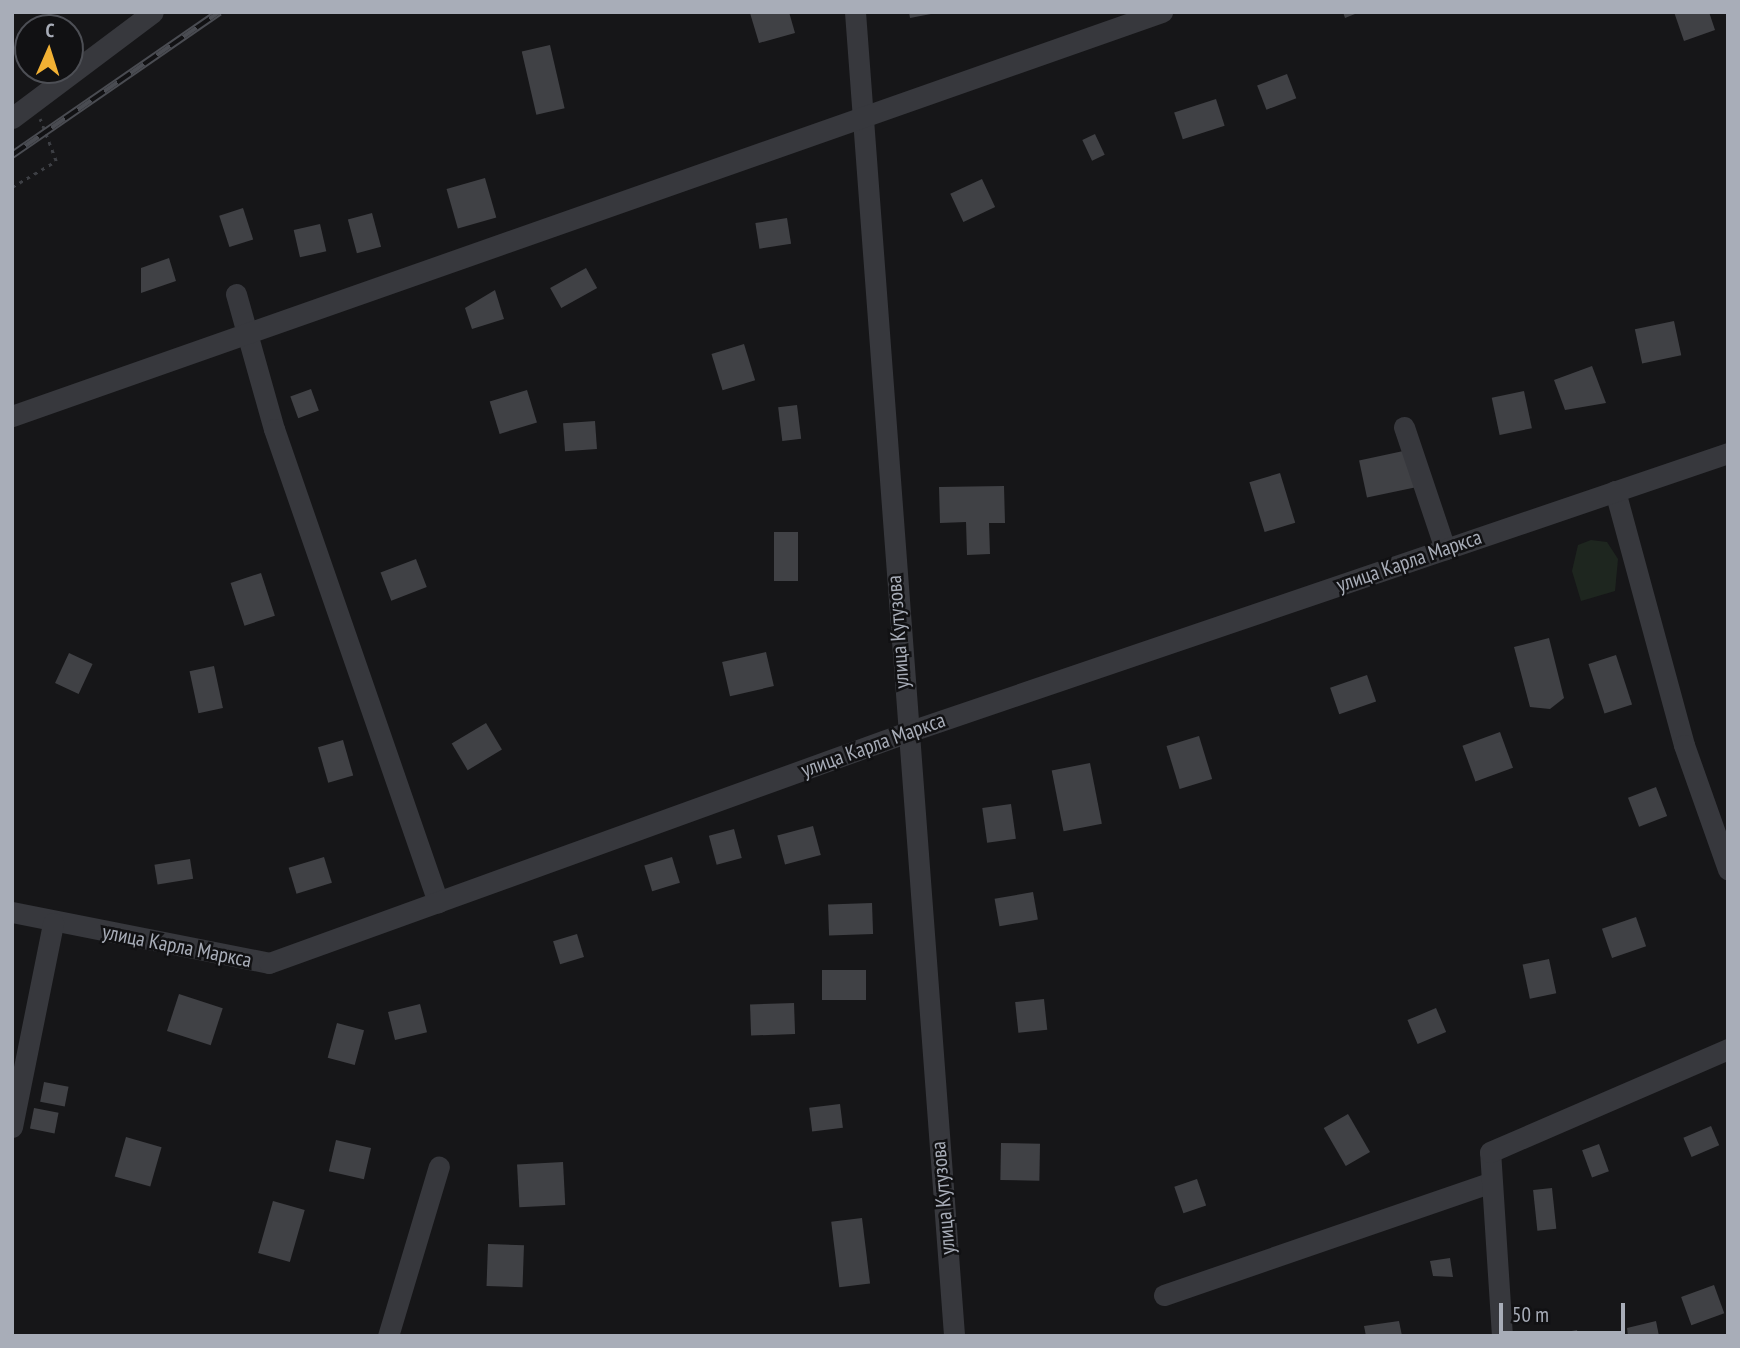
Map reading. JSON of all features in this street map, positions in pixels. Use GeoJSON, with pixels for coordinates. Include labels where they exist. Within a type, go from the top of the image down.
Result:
{"type":"FeatureCollection","features":[{"type":"Feature","properties":{"kind":"street"},"geometry":{"type":"LineString","coordinates":[[12,118],[153,12]]}},
{"type":"Feature","properties":{"kind":"street","name":"улица Кутузова"},"geometry":{"type":"LineString","coordinates":[[855,12],[860,117],[905,733],[954,1336]]}},
{"type":"Feature","properties":{"kind":"street"},"geometry":{"type":"LineString","coordinates":[[12,416],[1162,12]]}},
{"type":"Feature","properties":{"kind":"street"},"geometry":{"type":"LineString","coordinates":[[236,294],[247,335],[438,902]]}},
{"type":"Feature","properties":{"kind":"street"},"geometry":{"type":"LineString","coordinates":[[1404,427],[1445,549]]}},
{"type":"Feature","properties":{"kind":"street","name":"улица Карла Маркса"},"geometry":{"type":"LineString","coordinates":[[12,912],[53,923],[270,963],[905,733],[1728,453]]}},
{"type":"Feature","properties":{"kind":"street"},"geometry":{"type":"LineString","coordinates":[[1615,491],[1684,745],[1728,869]]}},
{"type":"Feature","properties":{"kind":"street"},"geometry":{"type":"LineString","coordinates":[[12,1127],[53,923]]}},
{"type":"Feature","properties":{"kind":"street"},"geometry":{"type":"LineString","coordinates":[[1502,1336],[1490,1152],[1728,1049]]}},
{"type":"Feature","properties":{"kind":"street"},"geometry":{"type":"LineString","coordinates":[[388,1336],[439,1166]]}},
{"type":"Feature","properties":{"kind":"street"},"geometry":{"type":"LineString","coordinates":[[1164,1295],[1490,1183]]}},
{"type":"Feature","properties":{"kind":"path"},"geometry":{"type":"LineString","coordinates":[[12,187],[56,161],[40,126],[45,95]]}},
{"type":"Feature","properties":{"kind":"shaded area"},"geometry":{"type":"Polygon","coordinates":[[[1591,540],[1607,542],[1618,559],[1615,591],[1581,601],[1572,571],[1578,545],[1591,540]]]}},
{"type":"Feature","properties":{"kind":"building"},"geometry":{"type":"Polygon","coordinates":[[[789,12],[795,33],[759,43],[750,13],[789,12]]]}},
{"type":"Feature","properties":{"kind":"building"},"geometry":{"type":"Polygon","coordinates":[[[909,12],[931,12],[931,14],[910,18],[909,12]]]}},
{"type":"Feature","properties":{"kind":"building"},"geometry":{"type":"Polygon","coordinates":[[[1343,12],[1360,12],[1345,18],[1343,12]]]}},
{"type":"Feature","properties":{"kind":"building"},"geometry":{"type":"Polygon","coordinates":[[[1674,12],[1709,12],[1715,30],[1684,41],[1674,12]]]}},
{"type":"Feature","properties":{"kind":"building"},"geometry":{"type":"Polygon","coordinates":[[[550,45],[565,108],[536,115],[522,52],[550,45]]]}},
{"type":"Feature","properties":{"kind":"building"},"geometry":{"type":"Polygon","coordinates":[[[1287,74],[1296,98],[1266,110],[1257,85],[1287,74]]]}},
{"type":"Feature","properties":{"kind":"building"},"geometry":{"type":"Polygon","coordinates":[[[1216,99],[1225,126],[1183,139],[1174,113],[1216,99]]]}},
{"type":"Feature","properties":{"kind":"building"},"geometry":{"type":"Polygon","coordinates":[[[1095,134],[1105,155],[1092,161],[1082,140],[1095,134]]]}},
{"type":"Feature","properties":{"kind":"building"},"geometry":{"type":"Polygon","coordinates":[[[485,178],[496,217],[458,228],[447,189],[485,178]]]}},
{"type":"Feature","properties":{"kind":"building"},"geometry":{"type":"Polygon","coordinates":[[[982,179],[995,207],[963,222],[950,194],[982,179]]]}},
{"type":"Feature","properties":{"kind":"building"},"geometry":{"type":"Polygon","coordinates":[[[243,208],[253,239],[229,247],[219,216],[243,208]]]}},
{"type":"Feature","properties":{"kind":"building"},"geometry":{"type":"Polygon","coordinates":[[[372,213],[381,247],[357,253],[348,219],[372,213]]]}},
{"type":"Feature","properties":{"kind":"building"},"geometry":{"type":"Polygon","coordinates":[[[787,218],[791,244],[759,249],[755,223],[787,218]]]}},
{"type":"Feature","properties":{"kind":"building"},"geometry":{"type":"Polygon","coordinates":[[[320,224],[326,251],[300,257],[294,230],[320,224]]]}},
{"type":"Feature","properties":{"kind":"building"},"geometry":{"type":"Polygon","coordinates":[[[169,258],[176,281],[141,293],[141,268],[169,258]]]}},
{"type":"Feature","properties":{"kind":"building"},"geometry":{"type":"Polygon","coordinates":[[[586,268],[597,288],[561,308],[550,288],[586,268]]]}},
{"type":"Feature","properties":{"kind":"building"},"geometry":{"type":"Polygon","coordinates":[[[495,290],[504,319],[472,329],[465,308],[495,290]]]}},
{"type":"Feature","properties":{"kind":"building"},"geometry":{"type":"Polygon","coordinates":[[[1674,321],[1681,355],[1642,364],[1635,329],[1674,321]]]}},
{"type":"Feature","properties":{"kind":"building"},"geometry":{"type":"Polygon","coordinates":[[[744,344],[755,380],[723,390],[711,354],[744,344]]]}},
{"type":"Feature","properties":{"kind":"building"},"geometry":{"type":"Polygon","coordinates":[[[1592,366],[1606,403],[1565,410],[1554,380],[1592,366]]]}},
{"type":"Feature","properties":{"kind":"building"},"geometry":{"type":"Polygon","coordinates":[[[311,389],[319,411],[298,418],[290,397],[311,389]]]}},
{"type":"Feature","properties":{"kind":"building"},"geometry":{"type":"Polygon","coordinates":[[[527,390],[537,423],[500,434],[490,401],[527,390]]]}},
{"type":"Feature","properties":{"kind":"building"},"geometry":{"type":"Polygon","coordinates":[[[1524,391],[1532,428],[1500,435],[1492,398],[1524,391]]]}},
{"type":"Feature","properties":{"kind":"building"},"geometry":{"type":"Polygon","coordinates":[[[797,405],[801,439],[782,441],[778,407],[797,405]]]}},
{"type":"Feature","properties":{"kind":"building"},"geometry":{"type":"Polygon","coordinates":[[[595,421],[597,449],[565,451],[563,423],[595,421]]]}},
{"type":"Feature","properties":{"kind":"building"},"geometry":{"type":"Polygon","coordinates":[[[1408,450],[1416,487],[1367,498],[1359,460],[1408,450]]]}},
{"type":"Feature","properties":{"kind":"building"},"geometry":{"type":"Polygon","coordinates":[[[1280,473],[1295,523],[1265,532],[1249,482],[1280,473]]]}},
{"type":"Feature","properties":{"kind":"building"},"geometry":{"type":"Polygon","coordinates":[[[1004,486],[1005,523],[989,523],[990,554],[967,555],[966,522],[940,523],[939,487],[1004,486]]]}},
{"type":"Feature","properties":{"kind":"building"},"geometry":{"type":"Polygon","coordinates":[[[774,532],[798,532],[798,581],[774,581],[774,532]]]}},
{"type":"Feature","properties":{"kind":"building"},"geometry":{"type":"Polygon","coordinates":[[[416,559],[427,587],[391,601],[381,573],[416,559]]]}},
{"type":"Feature","properties":{"kind":"building"},"geometry":{"type":"Polygon","coordinates":[[[261,573],[275,616],[244,626],[231,583],[261,573]]]}},
{"type":"Feature","properties":{"kind":"building"},"geometry":{"type":"Polygon","coordinates":[[[1549,638],[1564,698],[1550,709],[1530,707],[1514,647],[1549,638]]]}},
{"type":"Feature","properties":{"kind":"building"},"geometry":{"type":"Polygon","coordinates":[[[766,652],[774,686],[730,696],[722,662],[766,652]]]}},
{"type":"Feature","properties":{"kind":"building"},"geometry":{"type":"Polygon","coordinates":[[[69,653],[93,664],[79,694],[55,683],[69,653]]]}},
{"type":"Feature","properties":{"kind":"building"},"geometry":{"type":"Polygon","coordinates":[[[1616,655],[1632,704],[1604,713],[1588,664],[1616,655]]]}},
{"type":"Feature","properties":{"kind":"building"},"geometry":{"type":"Polygon","coordinates":[[[214,666],[223,708],[198,713],[190,671],[214,666]]]}},
{"type":"Feature","properties":{"kind":"building"},"geometry":{"type":"Polygon","coordinates":[[[1367,675],[1376,701],[1339,714],[1330,688],[1367,675]]]}},
{"type":"Feature","properties":{"kind":"building"},"geometry":{"type":"Polygon","coordinates":[[[486,723],[502,750],[468,770],[452,744],[486,723]]]}},
{"type":"Feature","properties":{"kind":"building"},"geometry":{"type":"Polygon","coordinates":[[[1500,732],[1513,768],[1475,781],[1462,746],[1500,732]]]}},
{"type":"Feature","properties":{"kind":"building"},"geometry":{"type":"Polygon","coordinates":[[[1199,736],[1212,779],[1180,789],[1166,746],[1199,736]]]}},
{"type":"Feature","properties":{"kind":"building"},"geometry":{"type":"Polygon","coordinates":[[[343,740],[353,776],[328,783],[318,747],[343,740]]]}},
{"type":"Feature","properties":{"kind":"building"},"geometry":{"type":"Polygon","coordinates":[[[1090,763],[1102,824],[1064,831],[1052,770],[1090,763]]]}},
{"type":"Feature","properties":{"kind":"building"},"geometry":{"type":"Polygon","coordinates":[[[1656,787],[1667,816],[1639,827],[1628,798],[1656,787]]]}},
{"type":"Feature","properties":{"kind":"building"},"geometry":{"type":"Polygon","coordinates":[[[1011,804],[1016,839],[987,843],[982,808],[1011,804]]]}},
{"type":"Feature","properties":{"kind":"building"},"geometry":{"type":"Polygon","coordinates":[[[813,826],[821,855],[785,865],[777,836],[813,826]]]}},
{"type":"Feature","properties":{"kind":"building"},"geometry":{"type":"Polygon","coordinates":[[[734,829],[742,858],[717,865],[709,836],[734,829]]]}},
{"type":"Feature","properties":{"kind":"building"},"geometry":{"type":"Polygon","coordinates":[[[324,857],[332,883],[297,894],[289,868],[324,857]]]}},
{"type":"Feature","properties":{"kind":"building"},"geometry":{"type":"Polygon","coordinates":[[[672,857],[680,883],[652,891],[644,865],[672,857]]]}},
{"type":"Feature","properties":{"kind":"building"},"geometry":{"type":"Polygon","coordinates":[[[190,859],[193,879],[158,884],[154,865],[190,859]]]}},
{"type":"Feature","properties":{"kind":"building"},"geometry":{"type":"Polygon","coordinates":[[[1033,892],[1038,920],[999,926],[995,899],[1033,892]]]}},
{"type":"Feature","properties":{"kind":"building"},"geometry":{"type":"Polygon","coordinates":[[[872,903],[873,934],[829,936],[828,905],[872,903]]]}},
{"type":"Feature","properties":{"kind":"building"},"geometry":{"type":"Polygon","coordinates":[[[1636,917],[1646,946],[1612,958],[1602,929],[1636,917]]]}},
{"type":"Feature","properties":{"kind":"building"},"geometry":{"type":"Polygon","coordinates":[[[577,934],[584,957],[560,964],[553,941],[577,934]]]}},
{"type":"Feature","properties":{"kind":"building"},"geometry":{"type":"Polygon","coordinates":[[[1549,959],[1556,993],[1530,999],[1523,965],[1549,959]]]}},
{"type":"Feature","properties":{"kind":"building"},"geometry":{"type":"Polygon","coordinates":[[[822,970],[866,970],[866,1000],[822,1000],[822,970]]]}},
{"type":"Feature","properties":{"kind":"building"},"geometry":{"type":"Polygon","coordinates":[[[179,994],[223,1008],[211,1045],[167,1031],[179,994]]]}},
{"type":"Feature","properties":{"kind":"building"},"geometry":{"type":"Polygon","coordinates":[[[1044,999],[1047,1030],[1018,1033],[1015,1002],[1044,999]]]}},
{"type":"Feature","properties":{"kind":"building"},"geometry":{"type":"Polygon","coordinates":[[[794,1003],[795,1034],[751,1036],[750,1005],[794,1003]]]}},
{"type":"Feature","properties":{"kind":"building"},"geometry":{"type":"Polygon","coordinates":[[[420,1004],[427,1032],[395,1040],[388,1012],[420,1004]]]}},
{"type":"Feature","properties":{"kind":"building"},"geometry":{"type":"Polygon","coordinates":[[[1436,1008],[1446,1032],[1418,1044],[1407,1020],[1436,1008]]]}},
{"type":"Feature","properties":{"kind":"building"},"geometry":{"type":"Polygon","coordinates":[[[337,1023],[364,1030],[355,1065],[328,1058],[337,1023]]]}},
{"type":"Feature","properties":{"kind":"building"},"geometry":{"type":"Polygon","coordinates":[[[44,1082],[69,1087],[65,1106],[40,1102],[44,1082]]]}},
{"type":"Feature","properties":{"kind":"building"},"geometry":{"type":"Polygon","coordinates":[[[840,1104],[843,1128],[812,1132],[809,1108],[840,1104]]]}},
{"type":"Feature","properties":{"kind":"building"},"geometry":{"type":"Polygon","coordinates":[[[34,1108],[59,1113],[55,1133],[30,1129],[34,1108]]]}},
{"type":"Feature","properties":{"kind":"building"},"geometry":{"type":"Polygon","coordinates":[[[1348,1114],[1370,1152],[1346,1166],[1324,1128],[1348,1114]]]}},
{"type":"Feature","properties":{"kind":"building"},"geometry":{"type":"Polygon","coordinates":[[[1711,1126],[1719,1145],[1692,1157],[1683,1138],[1711,1126]]]}},
{"type":"Feature","properties":{"kind":"building"},"geometry":{"type":"Polygon","coordinates":[[[126,1137],[162,1147],[150,1187],[115,1176],[126,1137]]]}},
{"type":"Feature","properties":{"kind":"building"},"geometry":{"type":"Polygon","coordinates":[[[336,1140],[371,1148],[364,1179],[329,1171],[336,1140]]]}},
{"type":"Feature","properties":{"kind":"building"},"geometry":{"type":"Polygon","coordinates":[[[1001,1143],[1040,1144],[1039,1181],[1000,1180],[1001,1143]]]}},
{"type":"Feature","properties":{"kind":"building"},"geometry":{"type":"Polygon","coordinates":[[[1599,1144],[1609,1171],[1592,1177],[1582,1150],[1599,1144]]]}},
{"type":"Feature","properties":{"kind":"building"},"geometry":{"type":"Polygon","coordinates":[[[563,1162],[565,1205],[519,1207],[517,1164],[563,1162]]]}},
{"type":"Feature","properties":{"kind":"building"},"geometry":{"type":"Polygon","coordinates":[[[1197,1179],[1206,1205],[1183,1213],[1174,1187],[1197,1179]]]}},
{"type":"Feature","properties":{"kind":"building"},"geometry":{"type":"Polygon","coordinates":[[[1552,1188],[1556,1229],[1537,1231],[1533,1190],[1552,1188]]]}},
{"type":"Feature","properties":{"kind":"building"},"geometry":{"type":"Polygon","coordinates":[[[273,1201],[305,1210],[290,1262],[258,1253],[273,1201]]]}},
{"type":"Feature","properties":{"kind":"building"},"geometry":{"type":"Polygon","coordinates":[[[862,1218],[870,1284],[839,1287],[831,1222],[862,1218]]]}},
{"type":"Feature","properties":{"kind":"building"},"geometry":{"type":"Polygon","coordinates":[[[488,1244],[524,1245],[523,1287],[487,1286],[488,1244]]]}},
{"type":"Feature","properties":{"kind":"building"},"geometry":{"type":"Polygon","coordinates":[[[1450,1258],[1453,1277],[1433,1276],[1430,1261],[1450,1258]]]}},
{"type":"Feature","properties":{"kind":"building"},"geometry":{"type":"Polygon","coordinates":[[[1714,1285],[1724,1313],[1691,1325],[1681,1297],[1714,1285]]]}},
{"type":"Feature","properties":{"kind":"building"},"geometry":{"type":"Polygon","coordinates":[[[1399,1321],[1402,1336],[1366,1336],[1364,1326],[1399,1321]]]}},
{"type":"Feature","properties":{"kind":"building"},"geometry":{"type":"Polygon","coordinates":[[[1656,1321],[1659,1336],[1628,1336],[1627,1328],[1656,1321]]]}},
{"type":"Feature","properties":{"kind":"building"},"geometry":{"type":"Polygon","coordinates":[[[1577,1330],[1578,1336],[1555,1336],[1555,1334],[1577,1330]]]}},
{"type":"Feature","properties":{"kind":"railway"},"geometry":{"type":"LineString","coordinates":[[12,155],[219,12]]}}]}
